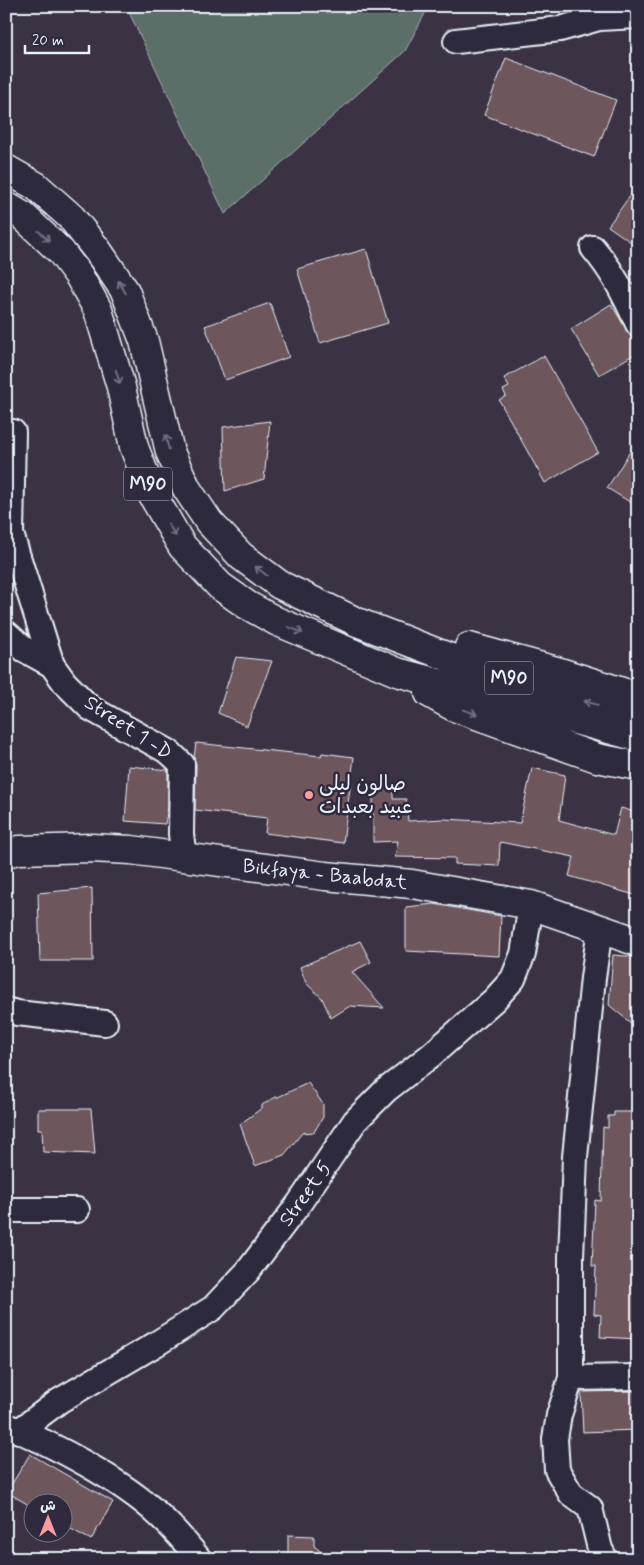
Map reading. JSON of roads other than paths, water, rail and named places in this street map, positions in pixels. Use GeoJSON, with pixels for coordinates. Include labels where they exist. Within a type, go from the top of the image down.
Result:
{"type":"FeatureCollection","features":[{"type":"Feature","properties":{"kind":"main road","name":"M90"},"geometry":{"type":"LineString","coordinates":[[6,169],[36,186],[71,216],[125,291],[144,341],[170,452],[187,489],[209,522],[241,556],[280,585],[357,622],[464,663],[573,699],[638,717]]}},
{"type":"Feature","properties":{"kind":"main road","name":"M90"},"geometry":{"type":"LineString","coordinates":[[6,206],[23,216],[61,252],[79,276],[98,310],[121,387],[134,448],[153,496],[182,546],[220,586],[247,605],[276,621],[397,672],[638,737]]}},
{"type":"Feature","properties":{"kind":"main road"},"geometry":{"type":"LineString","coordinates":[[383,631],[472,648],[560,672],[638,697]]}},
{"type":"Feature","properties":{"kind":"main road"},"geometry":{"type":"LineString","coordinates":[[397,672],[454,707],[597,758],[638,766]]}},
{"type":"Feature","properties":{"kind":"main road","name":"Bikfaya - Baabdat"},"geometry":{"type":"LineString","coordinates":[[6,853],[19,850],[91,848],[131,850],[325,876],[412,884],[530,905],[638,942]]}},
{"type":"Feature","properties":{"kind":"street"},"geometry":{"type":"LineString","coordinates":[[456,41],[560,30],[600,12],[638,16]]}},
{"type":"Feature","properties":{"kind":"street"},"geometry":{"type":"LineString","coordinates":[[592,248],[609,267],[622,288],[638,324]]}},
{"type":"Feature","properties":{"kind":"street","name":"Street 1 -D"},"geometry":{"type":"LineString","coordinates":[[13,432],[11,534],[52,665],[64,683],[90,708],[169,752],[182,764],[181,834],[184,858]]}},
{"type":"Feature","properties":{"kind":"street"},"geometry":{"type":"LineString","coordinates":[[6,633],[16,653],[52,665]]}},
{"type":"Feature","properties":{"kind":"street","name":"Street 5"},"geometry":{"type":"LineString","coordinates":[[13,1429],[213,1308],[248,1271],[298,1205],[356,1121],[386,1090],[430,1056],[494,1000],[513,979],[523,954],[530,905]]}},
{"type":"Feature","properties":{"kind":"street"},"geometry":{"type":"LineString","coordinates":[[600,928],[593,978],[575,1157],[571,1257],[572,1378],[559,1415],[555,1439],[557,1470],[572,1494],[590,1508],[594,1530],[604,1559]]}},
{"type":"Feature","properties":{"kind":"street"},"geometry":{"type":"LineString","coordinates":[[6,1010],[105,1023]]}},
{"type":"Feature","properties":{"kind":"street"},"geometry":{"type":"LineString","coordinates":[[6,1210],[77,1210]]}},
{"type":"Feature","properties":{"kind":"street"},"geometry":{"type":"LineString","coordinates":[[572,1378],[638,1378]]}},
{"type":"Feature","properties":{"kind":"street"},"geometry":{"type":"LineString","coordinates":[[13,1429],[70,1456],[131,1493],[159,1515],[199,1559]]}},
{"type":"Feature","properties":{"kind":"place","name":"صالون ليلى عبيد بعبدات"},"geometry":{"type":"Point","coordinates":[309,795]}}]}
